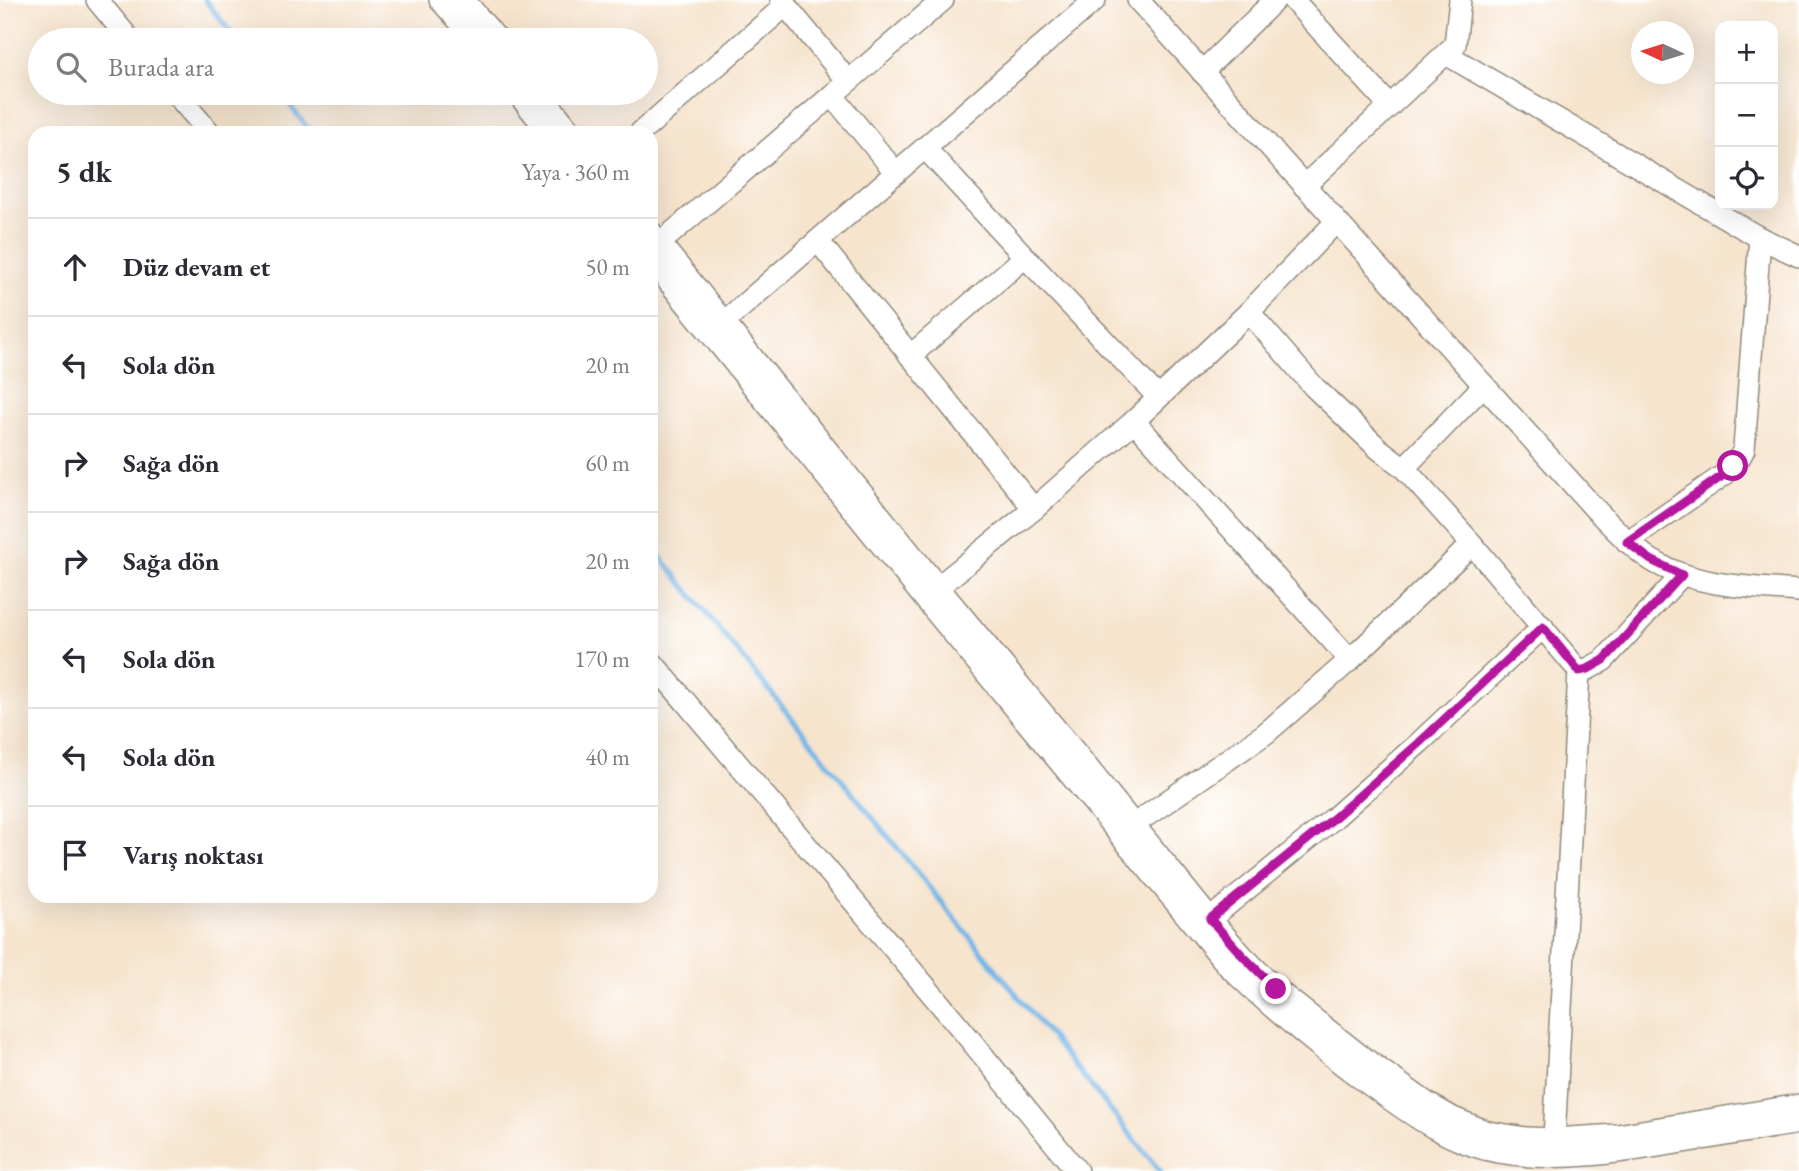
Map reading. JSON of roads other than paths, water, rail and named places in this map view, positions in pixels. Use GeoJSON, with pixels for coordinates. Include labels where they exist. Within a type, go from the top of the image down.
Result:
{"type":"FeatureCollection","features":[{"type":"Feature","properties":{"kind":"street"},"geometry":{"type":"LineString","coordinates":[[97,0],[120,28]]}},
{"type":"Feature","properties":{"kind":"street"},"geometry":{"type":"LineString","coordinates":[[440,0],[465,28]]}},
{"type":"Feature","properties":{"kind":"street"},"geometry":{"type":"LineString","coordinates":[[464,0],[488,28]]}},
{"type":"Feature","properties":{"kind":"street"},"geometry":{"type":"LineString","coordinates":[[658,242],[943,0]]}},
{"type":"Feature","properties":{"kind":"street"},"geometry":{"type":"LineString","coordinates":[[724,322],[1095,0]]}},
{"type":"Feature","properties":{"kind":"street"},"geometry":{"type":"LineString","coordinates":[[1138,0],[1627,542],[1651,560],[1682,575],[1711,582],[1799,591]]}},
{"type":"Feature","properties":{"kind":"street"},"geometry":{"type":"LineString","coordinates":[[1202,72],[1275,0]]}},
{"type":"Feature","properties":{"kind":"street"},"geometry":{"type":"LineString","coordinates":[[1293,0],[1390,106]]}},
{"type":"Feature","properties":{"kind":"street"},"geometry":{"type":"LineString","coordinates":[[1304,186],[1455,45],[1460,0]]}},
{"type":"Feature","properties":{"kind":"street"},"geometry":{"type":"LineString","coordinates":[[648,126],[783,3],[896,173]]}},
{"type":"Feature","properties":{"kind":"street"},"geometry":{"type":"LineString","coordinates":[[1446,54],[1760,238],[1799,256]]}},
{"type":"Feature","properties":{"kind":"street"},"geometry":{"type":"LineString","coordinates":[[186,105],[204,126]]}},
{"type":"Feature","properties":{"kind":"street"},"geometry":{"type":"LineString","coordinates":[[527,105],[544,126]]}},
{"type":"Feature","properties":{"kind":"street"},"geometry":{"type":"LineString","coordinates":[[550,105],[566,126]]}},
{"type":"Feature","properties":{"kind":"street"},"geometry":{"type":"LineString","coordinates":[[925,148],[1024,257],[1158,397]]}},
{"type":"Feature","properties":{"kind":"street"},"geometry":{"type":"LineString","coordinates":[[931,593],[1034,509],[1134,421],[1248,312],[1336,222]]}},
{"type":"Feature","properties":{"kind":"street"},"geometry":{"type":"LineString","coordinates":[[1627,542],[1725,474],[1744,449],[1760,238]]}},
{"type":"Feature","properties":{"kind":"street"},"geometry":{"type":"LineString","coordinates":[[818,241],[1034,509]]}},
{"type":"Feature","properties":{"kind":"street"},"geometry":{"type":"LineString","coordinates":[[658,249],[724,322],[931,593],[1076,753],[1210,919],[1276,989],[1357,1053],[1427,1103],[1453,1118],[1488,1132],[1525,1138],[1617,1135],[1799,1105]]}},
{"type":"Feature","properties":{"kind":"street"},"geometry":{"type":"LineString","coordinates":[[658,250],[1229,967],[1274,1010],[1344,1066],[1417,1118],[1444,1133],[1485,1149],[1524,1155],[1554,1156],[1630,1151],[1799,1123]]}},
{"type":"Feature","properties":{"kind":"street"},"geometry":{"type":"LineString","coordinates":[[910,356],[1024,257]]}},
{"type":"Feature","properties":{"kind":"street"},"geometry":{"type":"LineString","coordinates":[[1248,312],[1314,387],[1379,449],[1404,468],[1579,671],[1554,1139]]}},
{"type":"Feature","properties":{"kind":"street"},"geometry":{"type":"LineString","coordinates":[[1404,468],[1484,385]]}},
{"type":"Feature","properties":{"kind":"street"},"geometry":{"type":"LineString","coordinates":[[1134,421],[1350,660]]}},
{"type":"Feature","properties":{"kind":"street"},"geometry":{"type":"LineString","coordinates":[[1133,825],[1266,733],[1350,660],[1472,544]]}},
{"type":"Feature","properties":{"kind":"street"},"geometry":{"type":"LineString","coordinates":[[1579,671],[1604,660],[1682,575]]}},
{"type":"Feature","properties":{"kind":"street"},"geometry":{"type":"LineString","coordinates":[[1210,919],[1344,809],[1543,627]]}},
{"type":"Feature","properties":{"kind":"street"},"geometry":{"type":"LineString","coordinates":[[658,669],[963,1031],[1077,1171]]}},
{"type":"Feature","properties":{"kind":"waterway"},"geometry":{"type":"LineString","coordinates":[[205,0],[227,28]]}},
{"type":"Feature","properties":{"kind":"waterway"},"geometry":{"type":"LineString","coordinates":[[290,105],[306,126]]}},
{"type":"Feature","properties":{"kind":"waterway"},"geometry":{"type":"LineString","coordinates":[[658,554],[1160,1171]]}}]}
